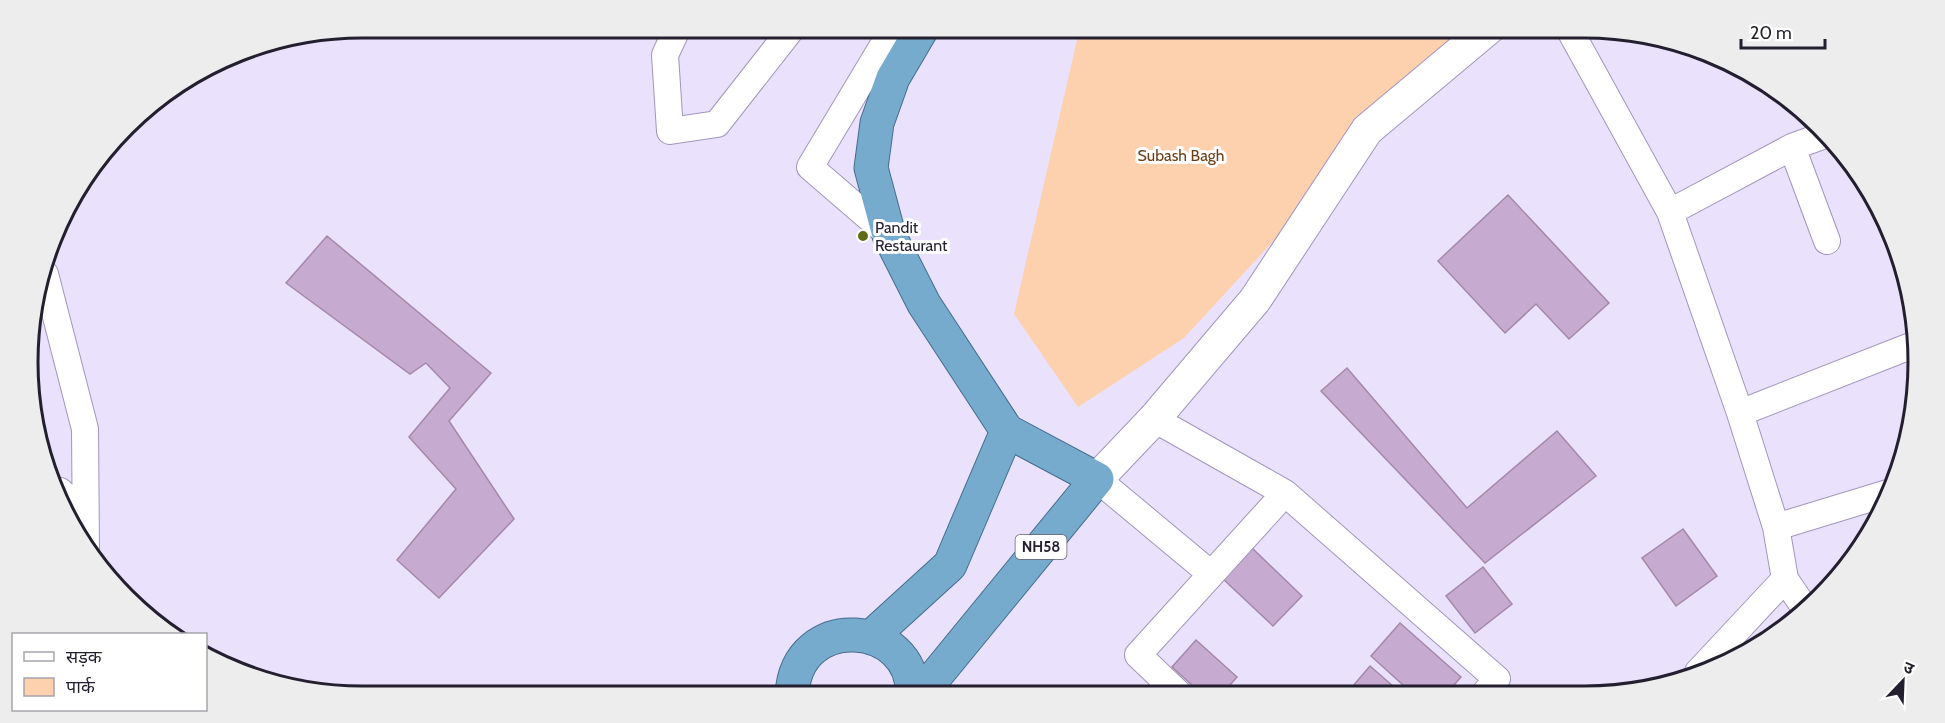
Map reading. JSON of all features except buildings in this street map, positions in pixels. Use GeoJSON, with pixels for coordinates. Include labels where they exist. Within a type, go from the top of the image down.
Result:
{"type":"FeatureCollection","features":[{"type":"Feature","properties":{"kind":"highway"},"geometry":{"type":"LineString","coordinates":[[917,37],[893,78],[877,123],[871,168],[889,235],[924,304],[1007,431],[1097,479]]}},
{"type":"Feature","properties":{"kind":"highway"},"geometry":{"type":"LineString","coordinates":[[871,637],[950,565],[1007,431]]}},
{"type":"Feature","properties":{"kind":"highway","name":"NH58"},"geometry":{"type":"LineString","coordinates":[[927,686],[1097,479]]}},
{"type":"Feature","properties":{"kind":"highway"},"geometry":{"type":"LineString","coordinates":[[793,686],[798,667],[808,653],[821,642],[837,636],[855,634],[871,637],[887,645],[899,656],[908,671],[912,686]]}},
{"type":"Feature","properties":{"kind":"street"},"geometry":{"type":"LineString","coordinates":[[673,37],[665,55],[670,131],[717,124],[785,37]]}},
{"type":"Feature","properties":{"kind":"street"},"geometry":{"type":"LineString","coordinates":[[888,37],[810,167],[889,235]]}},
{"type":"Feature","properties":{"kind":"street"},"geometry":{"type":"LineString","coordinates":[[1211,574],[1097,479],[1154,419],[1256,300],[1367,130],[1478,37]]}},
{"type":"Feature","properties":{"kind":"street"},"geometry":{"type":"LineString","coordinates":[[1574,37],[1670,212],[1740,413],[1776,526],[1785,579],[1801,602]]}},
{"type":"Feature","properties":{"kind":"street"},"geometry":{"type":"LineString","coordinates":[[1670,212],[1792,147],[1818,138]]}},
{"type":"Feature","properties":{"kind":"street"},"geometry":{"type":"LineString","coordinates":[[1792,147],[1827,242]]}},
{"type":"Feature","properties":{"kind":"street"},"geometry":{"type":"LineString","coordinates":[[48,284],[85,429],[86,532]]}},
{"type":"Feature","properties":{"kind":"street"},"geometry":{"type":"LineString","coordinates":[[1740,413],[1907,347]]}},
{"type":"Feature","properties":{"kind":"street"},"geometry":{"type":"LineString","coordinates":[[1154,419],[1285,493],[1497,679],[1491,686]]}},
{"type":"Feature","properties":{"kind":"street"},"geometry":{"type":"LineString","coordinates":[[1171,686],[1138,655],[1285,493]]}},
{"type":"Feature","properties":{"kind":"street"},"geometry":{"type":"LineString","coordinates":[[1776,526],[1878,496]]}},
{"type":"Feature","properties":{"kind":"street"},"geometry":{"type":"LineString","coordinates":[[68,498],[86,514]]}},
{"type":"Feature","properties":{"kind":"street"},"geometry":{"type":"LineString","coordinates":[[1709,660],[1785,579]]}},
{"type":"Feature","properties":{"kind":"green space","name":"Subash Bagh"},"geometry":{"type":"Polygon","coordinates":[[[1078,37],[1466,37],[1184,338],[1078,407],[1014,314],[1078,37]]]}},
{"type":"Feature","properties":{"kind":"place","name":"Pandit Restaurant"},"geometry":{"type":"Point","coordinates":[863,236]}}]}
